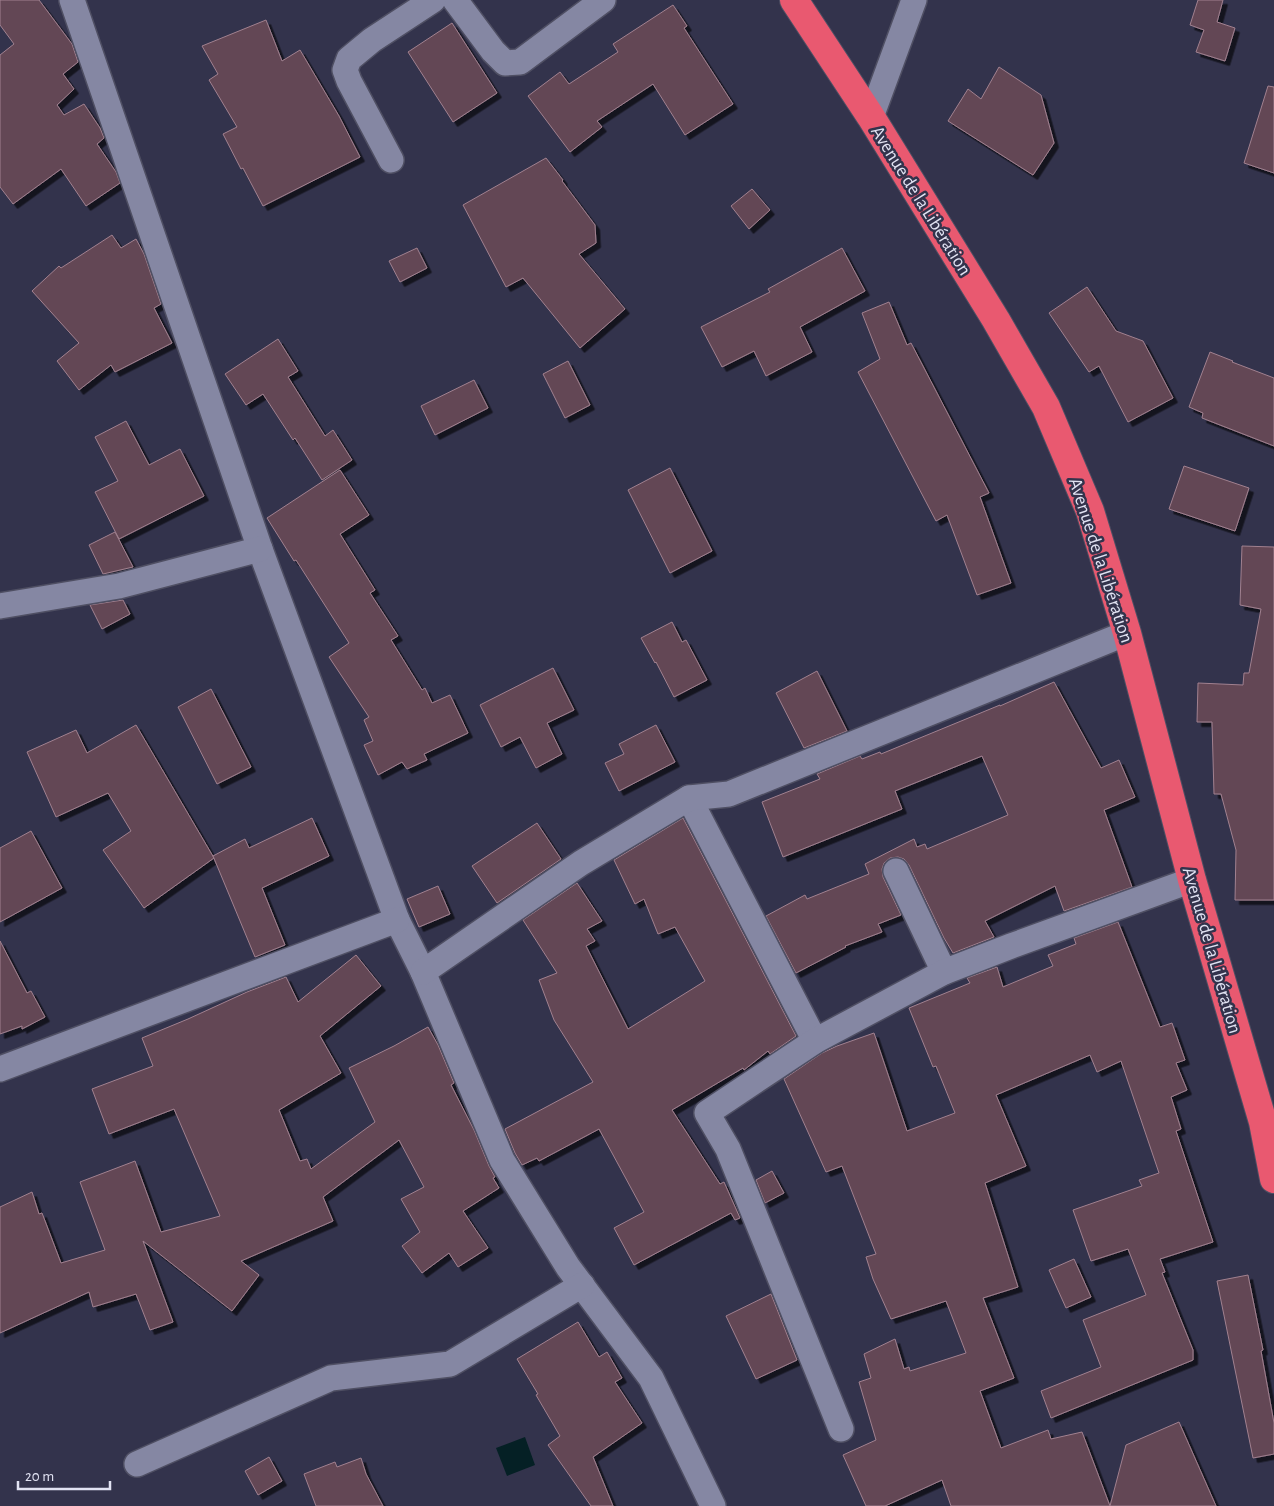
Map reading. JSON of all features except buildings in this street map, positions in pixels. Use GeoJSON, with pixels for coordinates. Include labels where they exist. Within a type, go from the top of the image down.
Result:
{"type":"FeatureCollection","features":[{"type":"Feature","properties":{"kind":"highway","name":"Avenue de la Libération"},"geometry":{"type":"LineString","coordinates":[[794,0],[871,117],[996,320],[1046,407],[1090,511],[1127,633],[1192,880],[1268,1113],[1274,1178]]}},
{"type":"Feature","properties":{"kind":"street"},"geometry":{"type":"LineString","coordinates":[[72,0],[260,549],[398,920],[423,972],[502,1160],[568,1267],[651,1378],[713,1506]]}},
{"type":"Feature","properties":{"kind":"street"},"geometry":{"type":"LineString","coordinates":[[391,160],[345,70],[349,59],[372,40],[434,0]]}},
{"type":"Feature","properties":{"kind":"street"},"geometry":{"type":"LineString","coordinates":[[456,0],[493,51],[505,63],[520,62],[603,0]]}},
{"type":"Feature","properties":{"kind":"street"},"geometry":{"type":"LineString","coordinates":[[871,117],[914,0]]}},
{"type":"Feature","properties":{"kind":"street"},"geometry":{"type":"LineString","coordinates":[[0,606],[119,586],[260,549]]}},
{"type":"Feature","properties":{"kind":"street"},"geometry":{"type":"LineString","coordinates":[[423,972],[582,863],[689,798],[729,794],[1127,633]]}},
{"type":"Feature","properties":{"kind":"street"},"geometry":{"type":"LineString","coordinates":[[689,798],[815,1042]]}},
{"type":"Feature","properties":{"kind":"street"},"geometry":{"type":"LineString","coordinates":[[896,871],[944,972]]}},
{"type":"Feature","properties":{"kind":"street"},"geometry":{"type":"LineString","coordinates":[[841,1429],[728,1150],[707,1113],[815,1042],[944,972],[1192,880]]}},
{"type":"Feature","properties":{"kind":"street"},"geometry":{"type":"LineString","coordinates":[[0,1069],[398,920]]}},
{"type":"Feature","properties":{"kind":"street"},"geometry":{"type":"LineString","coordinates":[[137,1464],[331,1378],[450,1364],[582,1285]]}},
{"type":"Feature","properties":{"kind":"shaded area"},"geometry":{"type":"Polygon","coordinates":[[[525,1437],[535,1465],[507,1476],[496,1448],[525,1437]]]}}]}
